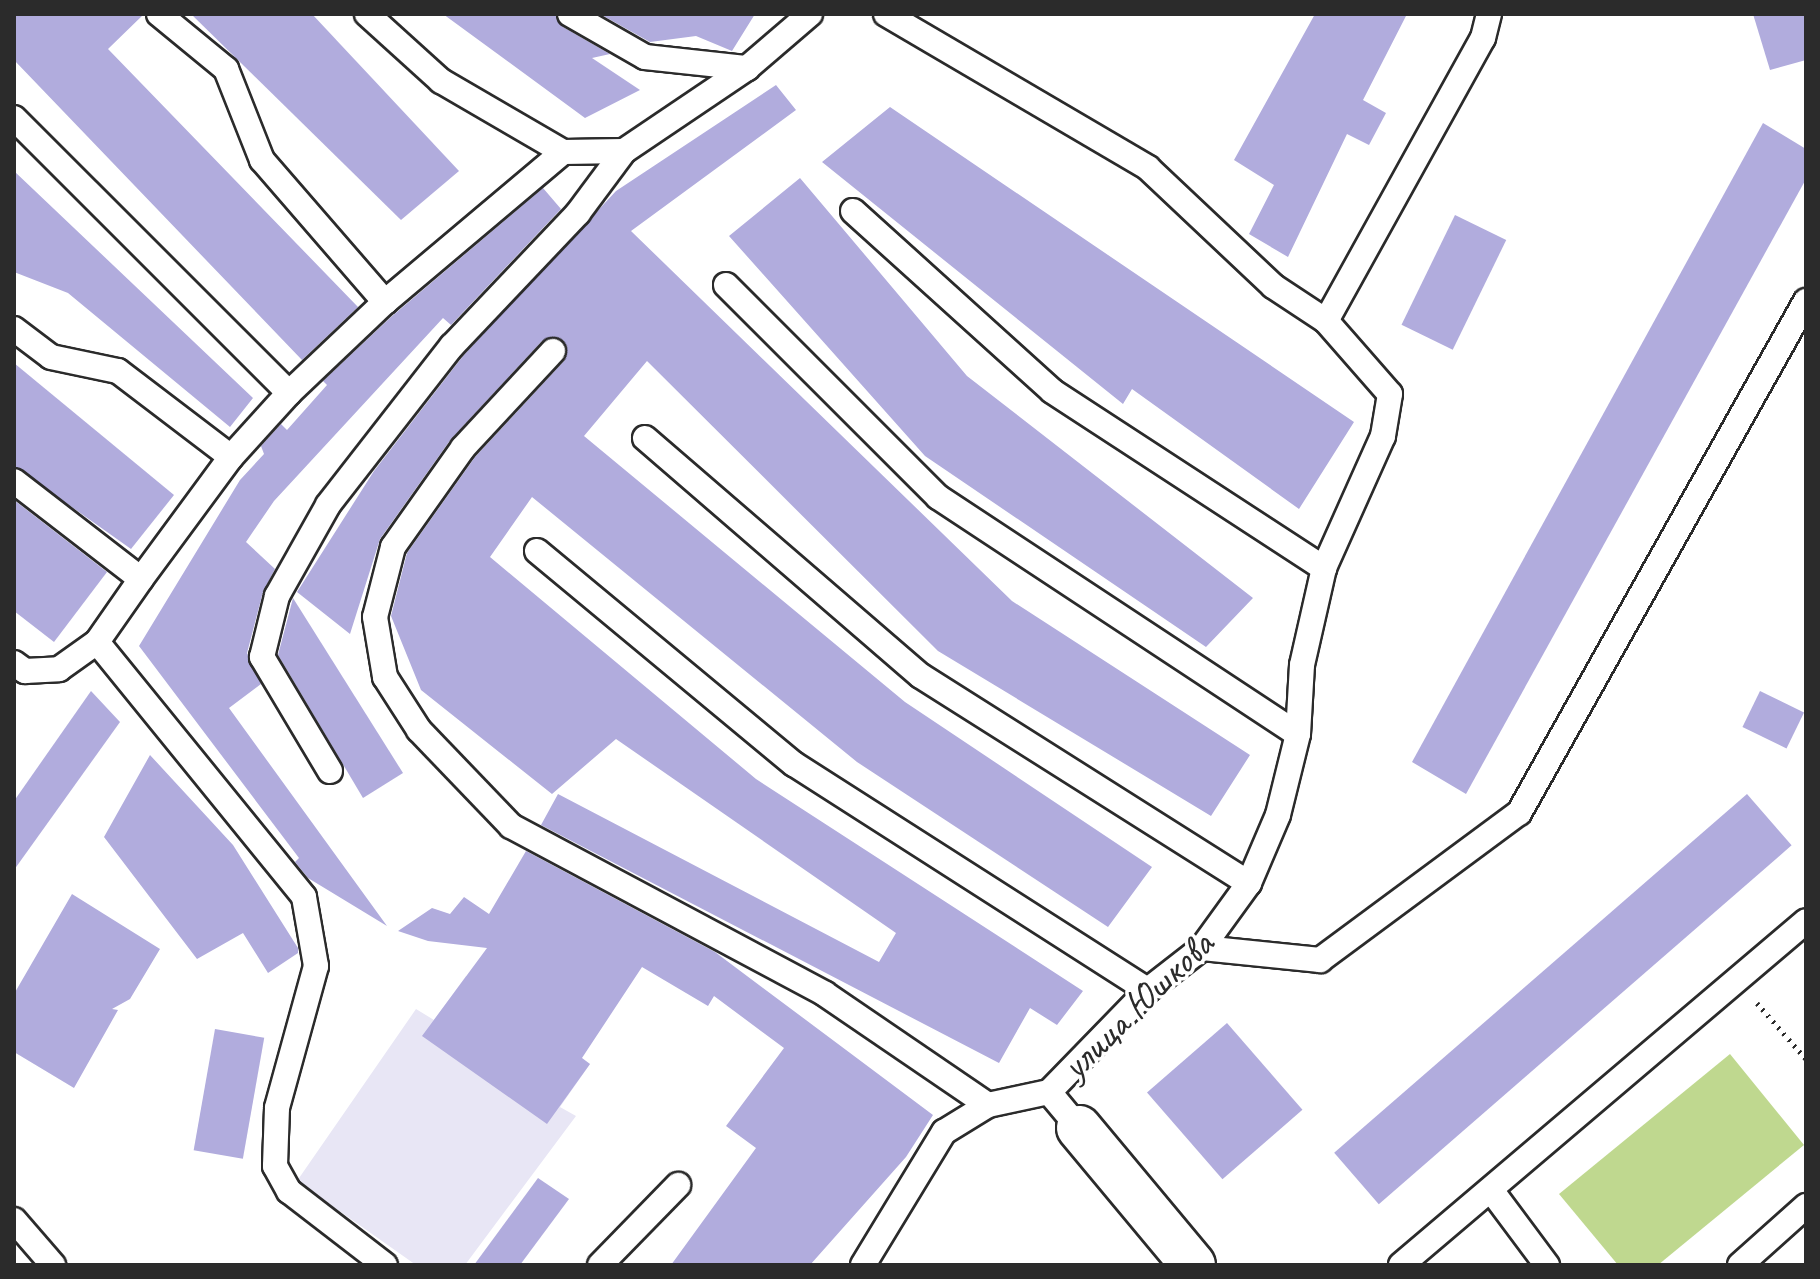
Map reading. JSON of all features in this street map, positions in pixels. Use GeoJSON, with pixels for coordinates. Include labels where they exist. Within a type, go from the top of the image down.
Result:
{"type":"FeatureCollection","features":[{"type":"Feature","properties":{"kind":"street","name":"улица Юшкова"},"geometry":{"type":"LineString","coordinates":[[1079,1128],[1193,1265]]}},
{"type":"Feature","properties":{"kind":"lane"},"geometry":{"type":"LineString","coordinates":[[159,14],[226,69],[262,160],[385,302]]}},
{"type":"Feature","properties":{"kind":"lane"},"geometry":{"type":"LineString","coordinates":[[367,14],[441,81],[563,152],[624,151]]}},
{"type":"Feature","properties":{"kind":"lane"},"geometry":{"type":"LineString","coordinates":[[570,14],[645,57],[747,68]]}},
{"type":"Feature","properties":{"kind":"lane"},"geometry":{"type":"LineString","coordinates":[[330,771],[262,657],[277,596],[347,481],[452,346],[578,213],[624,151],[747,68],[810,14]]}},
{"type":"Feature","properties":{"kind":"lane"},"geometry":{"type":"LineString","coordinates":[[886,14],[1148,168],[1273,286],[1326,321],[1483,38],[1489,14]]}},
{"type":"Feature","properties":{"kind":"lane"},"geometry":{"type":"LineString","coordinates":[[14,118],[289,393]]}},
{"type":"Feature","properties":{"kind":"lane"},"geometry":{"type":"LineString","coordinates":[[14,663],[25,671],[59,669],[97,642],[231,457],[289,393],[385,302],[563,152]]}},
{"type":"Feature","properties":{"kind":"lane"},"geometry":{"type":"LineString","coordinates":[[853,211],[1052,391],[1324,568]]}},
{"type":"Feature","properties":{"kind":"lane"},"geometry":{"type":"LineString","coordinates":[[726,285],[938,497],[1298,734]]}},
{"type":"Feature","properties":{"kind":"lane"},"geometry":{"type":"LineString","coordinates":[[1202,948],[1320,960],[1519,813],[1806,301]]}},
{"type":"Feature","properties":{"kind":"lane","name":"улица Юшкова"},"geometry":{"type":"LineString","coordinates":[[1079,1128],[1049,1092],[1148,990],[1202,948],[1249,883],[1278,815],[1298,734],[1302,665],[1324,568],[1383,436],[1390,394],[1326,321]]}},
{"type":"Feature","properties":{"kind":"lane"},"geometry":{"type":"LineString","coordinates":[[14,329],[51,357],[118,371],[231,457]]}},
{"type":"Feature","properties":{"kind":"lane"},"geometry":{"type":"LineString","coordinates":[[553,351],[463,448],[393,547],[375,617],[385,677],[419,730],[511,826],[825,994],[988,1105]]}},
{"type":"Feature","properties":{"kind":"lane"},"geometry":{"type":"LineString","coordinates":[[645,438],[921,676],[1249,883]]}},
{"type":"Feature","properties":{"kind":"lane"},"geometry":{"type":"LineString","coordinates":[[14,481],[141,579]]}},
{"type":"Feature","properties":{"kind":"lane"},"geometry":{"type":"LineString","coordinates":[[537,551],[794,764],[1148,990]]}},
{"type":"Feature","properties":{"kind":"lane"},"geometry":{"type":"LineString","coordinates":[[97,642],[304,897],[316,966],[277,1108],[275,1166],[289,1191],[385,1265]]}},
{"type":"Feature","properties":{"kind":"lane"},"geometry":{"type":"LineString","coordinates":[[1401,1265],[1806,921]]}},
{"type":"Feature","properties":{"kind":"lane"},"geometry":{"type":"LineString","coordinates":[[863,1265],[944,1132],[988,1105],[1049,1092]]}},
{"type":"Feature","properties":{"kind":"lane"},"geometry":{"type":"LineString","coordinates":[[600,1265],[678,1185]]}},
{"type":"Feature","properties":{"kind":"lane"},"geometry":{"type":"LineString","coordinates":[[1491,1190],[1547,1265]]}},
{"type":"Feature","properties":{"kind":"lane"},"geometry":{"type":"LineString","coordinates":[[1740,1265],[1806,1206]]}},
{"type":"Feature","properties":{"kind":"lane"},"geometry":{"type":"LineString","coordinates":[[14,1220],[53,1265]]}},
{"type":"Feature","properties":{"kind":"path"},"geometry":{"type":"LineString","coordinates":[[1739,981],[1806,1059]]}},
{"type":"Feature","properties":{"kind":"shaded area"},"geometry":{"type":"Polygon","coordinates":[[[466,976],[590,1064],[560,1107],[576,1116],[465,1265],[416,1265],[297,1181],[416,1009],[434,1020],[466,976]]]}},
{"type":"Feature","properties":{"kind":"green space"},"geometry":{"type":"Polygon","coordinates":[[[1730,1054],[1804,1145],[1658,1265],[1618,1265],[1559,1194],[1730,1054]]]}},
{"type":"Feature","properties":{"kind":"building"},"geometry":{"type":"Polygon","coordinates":[[[14,14],[144,14],[108,49],[358,307],[302,360],[14,60],[14,14]]]}},
{"type":"Feature","properties":{"kind":"building"},"geometry":{"type":"Polygon","coordinates":[[[191,14],[312,14],[459,171],[401,220],[191,14]]]}},
{"type":"Feature","properties":{"kind":"building"},"geometry":{"type":"Polygon","coordinates":[[[443,14],[555,14],[563,27],[610,54],[592,58],[640,90],[585,118],[443,14]]]}},
{"type":"Feature","properties":{"kind":"building"},"geometry":{"type":"Polygon","coordinates":[[[600,14],[755,14],[732,51],[696,36],[650,42],[600,14]]]}},
{"type":"Feature","properties":{"kind":"building"},"geometry":{"type":"Polygon","coordinates":[[[1315,14],[1407,14],[1363,100],[1386,113],[1369,145],[1347,134],[1288,257],[1249,234],[1274,185],[1234,160],[1315,14]]]}},
{"type":"Feature","properties":{"kind":"building"},"geometry":{"type":"Polygon","coordinates":[[[1753,14],[1806,14],[1806,60],[1770,70],[1753,14]]]}},
{"type":"Feature","properties":{"kind":"building"},"geometry":{"type":"Polygon","coordinates":[[[776,85],[796,110],[631,231],[1012,601],[1250,755],[1211,816],[938,651],[647,361],[584,436],[905,702],[1152,867],[1108,927],[857,762],[532,497],[490,557],[756,779],[1083,991],[1057,1025],[1030,1008],[999,1063],[541,825],[558,794],[879,962],[896,933],[616,739],[552,794],[421,690],[391,616],[407,553],[475,457],[564,361],[567,347],[563,340],[542,341],[451,439],[380,539],[350,634],[297,592],[374,471],[463,356],[616,191],[776,85]]]}},
{"type":"Feature","properties":{"kind":"building"},"geometry":{"type":"Polygon","coordinates":[[[890,107],[1354,422],[1299,509],[1132,389],[1123,404],[822,162],[890,107]]]}},
{"type":"Feature","properties":{"kind":"building"},"geometry":{"type":"Polygon","coordinates":[[[1763,123],[1806,149],[1806,179],[1466,794],[1412,762],[1763,123]]]}},
{"type":"Feature","properties":{"kind":"building"},"geometry":{"type":"Polygon","coordinates":[[[14,171],[253,398],[230,427],[68,293],[14,272],[14,171]]]}},
{"type":"Feature","properties":{"kind":"building"},"geometry":{"type":"Polygon","coordinates":[[[800,178],[967,376],[1253,598],[1206,647],[925,456],[729,236],[800,178]]]}},
{"type":"Feature","properties":{"kind":"building"},"geometry":{"type":"Polygon","coordinates":[[[543,188],[561,209],[451,325],[443,318],[274,501],[246,542],[275,569],[263,592],[247,653],[261,684],[229,708],[387,926],[308,878],[295,862],[299,858],[139,646],[240,480],[264,454],[261,446],[281,424],[287,430],[327,385],[323,381],[391,317],[543,188]]]}},
{"type":"Feature","properties":{"kind":"building"},"geometry":{"type":"Polygon","coordinates":[[[1455,215],[1506,240],[1453,350],[1402,325],[1455,215]]]}},
{"type":"Feature","properties":{"kind":"building"},"geometry":{"type":"Polygon","coordinates":[[[14,363],[174,495],[131,549],[14,466],[14,363]]]}},
{"type":"Feature","properties":{"kind":"building"},"geometry":{"type":"Polygon","coordinates":[[[14,500],[107,572],[54,642],[14,611],[14,500]]]}},
{"type":"Feature","properties":{"kind":"building"},"geometry":{"type":"Polygon","coordinates":[[[293,598],[403,773],[363,798],[278,655],[293,598]]]}},
{"type":"Feature","properties":{"kind":"building"},"geometry":{"type":"Polygon","coordinates":[[[91,691],[120,722],[14,870],[14,801],[91,691]]]}},
{"type":"Feature","properties":{"kind":"building"},"geometry":{"type":"Polygon","coordinates":[[[1760,691],[1804,712],[1787,748],[1742,727],[1760,691]]]}},
{"type":"Feature","properties":{"kind":"building"},"geometry":{"type":"Polygon","coordinates":[[[150,755],[233,845],[298,948],[298,953],[268,973],[243,933],[197,959],[104,837],[150,755]]]}},
{"type":"Feature","properties":{"kind":"building"},"geometry":{"type":"Polygon","coordinates":[[[1747,794],[1792,845],[1379,1204],[1334,1153],[1747,794]]]}},
{"type":"Feature","properties":{"kind":"building"},"geometry":{"type":"Polygon","coordinates":[[[526,851],[715,952],[933,1115],[906,1157],[810,1265],[671,1265],[756,1148],[726,1126],[784,1048],[714,996],[708,1006],[642,967],[582,1058],[590,1064],[547,1124],[422,1036],[487,948],[428,941],[398,931],[432,908],[450,914],[464,897],[489,914],[526,851]]]}},
{"type":"Feature","properties":{"kind":"building"},"geometry":{"type":"Polygon","coordinates":[[[72,894],[160,949],[130,999],[112,1009],[118,1010],[74,1088],[14,1052],[14,994],[72,894]]]}},
{"type":"Feature","properties":{"kind":"building"},"geometry":{"type":"Polygon","coordinates":[[[1227,1023],[1302,1110],[1222,1179],[1147,1093],[1227,1023]]]}},
{"type":"Feature","properties":{"kind":"building"},"geometry":{"type":"Polygon","coordinates":[[[215,1029],[264,1038],[243,1159],[194,1150],[215,1029]]]}},
{"type":"Feature","properties":{"kind":"building"},"geometry":{"type":"Polygon","coordinates":[[[538,1178],[569,1199],[520,1265],[474,1265],[538,1178]]]}}]}
